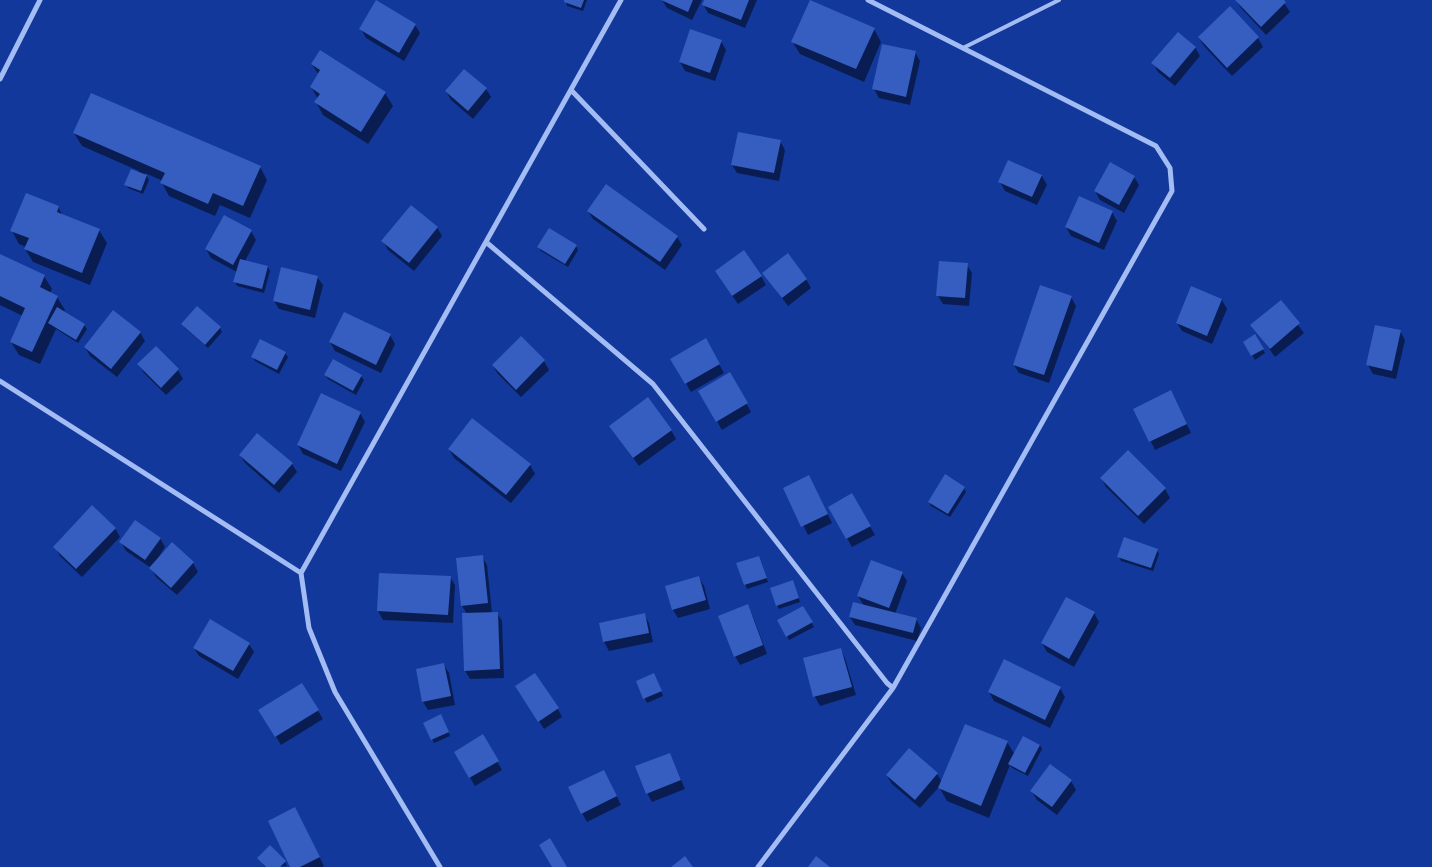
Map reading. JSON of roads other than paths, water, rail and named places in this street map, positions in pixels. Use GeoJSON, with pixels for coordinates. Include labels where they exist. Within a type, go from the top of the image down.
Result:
{"type":"FeatureCollection","features":[{"type":"Feature","properties":{"kind":"street"},"geometry":{"type":"LineString","coordinates":[[0,79],[40,0]]}},
{"type":"Feature","properties":{"kind":"street"},"geometry":{"type":"LineString","coordinates":[[440,867],[335,692],[309,628],[300,573],[621,0]]}},
{"type":"Feature","properties":{"kind":"street"},"geometry":{"type":"LineString","coordinates":[[758,867],[893,688],[1172,191],[1170,168],[1156,146],[868,0]]}},
{"type":"Feature","properties":{"kind":"street"},"geometry":{"type":"LineString","coordinates":[[571,90],[704,229]]}},
{"type":"Feature","properties":{"kind":"street"},"geometry":{"type":"LineString","coordinates":[[486,242],[653,384],[893,688]]}},
{"type":"Feature","properties":{"kind":"street"},"geometry":{"type":"LineString","coordinates":[[0,381],[300,573]]}},
{"type":"Feature","properties":{"kind":"lane"},"geometry":{"type":"LineString","coordinates":[[963,48],[1059,0]]}}]}
